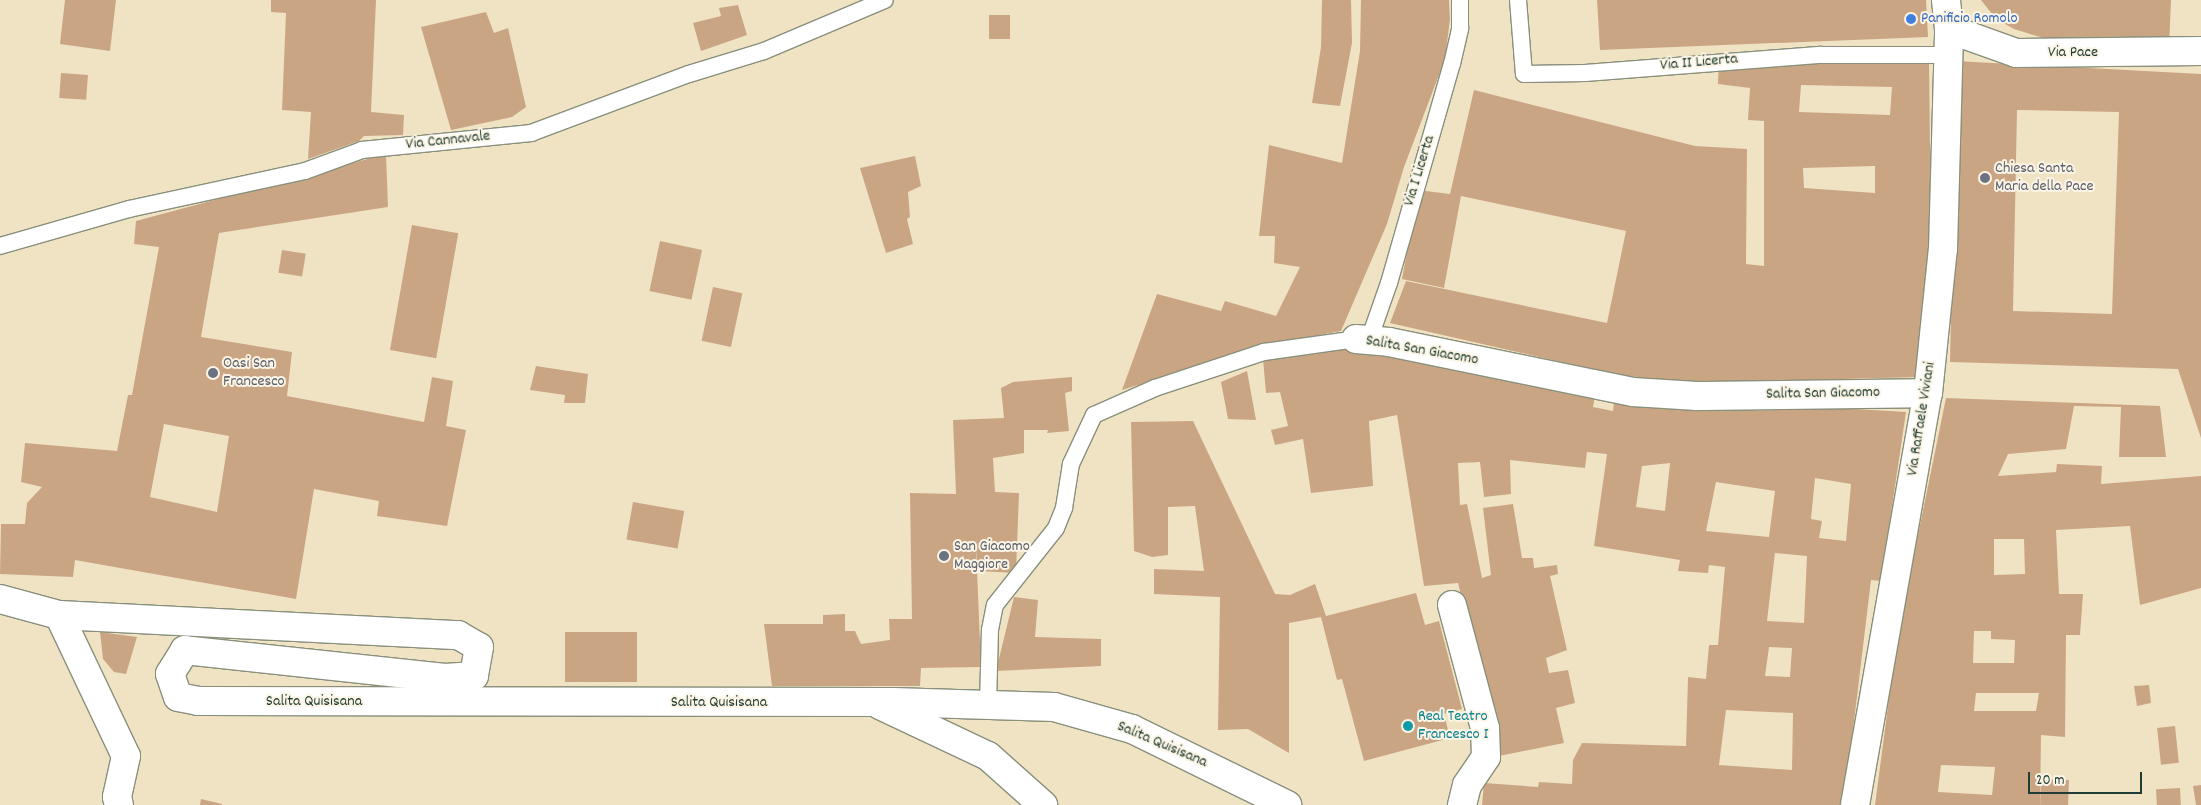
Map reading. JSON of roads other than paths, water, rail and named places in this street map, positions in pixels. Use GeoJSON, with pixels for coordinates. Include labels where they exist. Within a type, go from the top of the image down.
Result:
{"type":"FeatureCollection","features":[{"type":"Feature","properties":{"kind":"street","name":"Via Raffaele Viviani"},"geometry":{"type":"LineString","coordinates":[[1855,805],[1928,393],[1943,249],[1948,42],[1946,0]]}},
{"type":"Feature","properties":{"kind":"street","name":"Via Pace"},"geometry":{"type":"LineString","coordinates":[[1948,42],[2016,53],[2201,52]]}},
{"type":"Feature","properties":{"kind":"street","name":"Salita San Giacomo"},"geometry":{"type":"LineString","coordinates":[[1362,340],[1633,392],[1697,396],[1928,393]]}},
{"type":"Feature","properties":{"kind":"street","name":"Salita Quisisana"},"geometry":{"type":"LineString","coordinates":[[0,599],[59,615],[458,634],[479,647],[474,676],[445,678],[185,650],[170,674],[178,697],[198,701],[872,702],[1054,707],[1132,730],[1287,805]]}},
{"type":"Feature","properties":{"kind":"street"},"geometry":{"type":"LineString","coordinates":[[1452,605],[1485,728],[1486,757],[1467,785],[1462,805]]}},
{"type":"Feature","properties":{"kind":"street"},"geometry":{"type":"LineString","coordinates":[[59,615],[126,756],[117,798],[119,805]]}},
{"type":"Feature","properties":{"kind":"street"},"geometry":{"type":"LineString","coordinates":[[872,702],[988,756],[1043,805]]}},
{"type":"Feature","properties":{"kind":"lane","name":"Via Cannavale"},"geometry":{"type":"LineString","coordinates":[[0,246],[129,209],[305,171],[362,150],[530,133],[689,74],[764,51],[885,0]]}},
{"type":"Feature","properties":{"kind":"lane","name":"Via I Licerta"},"geometry":{"type":"LineString","coordinates":[[1362,340],[1388,284],[1452,64],[1460,28],[1460,0]]}},
{"type":"Feature","properties":{"kind":"lane","name":"Via II Licerta"},"geometry":{"type":"LineString","coordinates":[[1518,0],[1524,74],[1585,73],[1821,55],[1948,42]]}},
{"type":"Feature","properties":{"kind":"lane","name":"Salita San Giacomo"},"geometry":{"type":"LineString","coordinates":[[988,705],[990,630],[995,606],[1056,528],[1064,508],[1071,464],[1094,415],[1154,388],[1264,352],[1362,340]]}},
{"type":"Feature","properties":{"kind":"place","name":"Panificio Romolo"},"geometry":{"type":"Point","coordinates":[1911,19]}},
{"type":"Feature","properties":{"kind":"place","name":"Chiesa Santa Maria della Pace"},"geometry":{"type":"Point","coordinates":[1985,178]}},
{"type":"Feature","properties":{"kind":"place","name":"Oasi San Francesco"},"geometry":{"type":"Point","coordinates":[213,373]}},
{"type":"Feature","properties":{"kind":"place","name":"San Giacomo Maggiore"},"geometry":{"type":"Point","coordinates":[944,556]}},
{"type":"Feature","properties":{"kind":"place","name":"Real Teatro Francesco I"},"geometry":{"type":"Point","coordinates":[1408,726]}}]}
